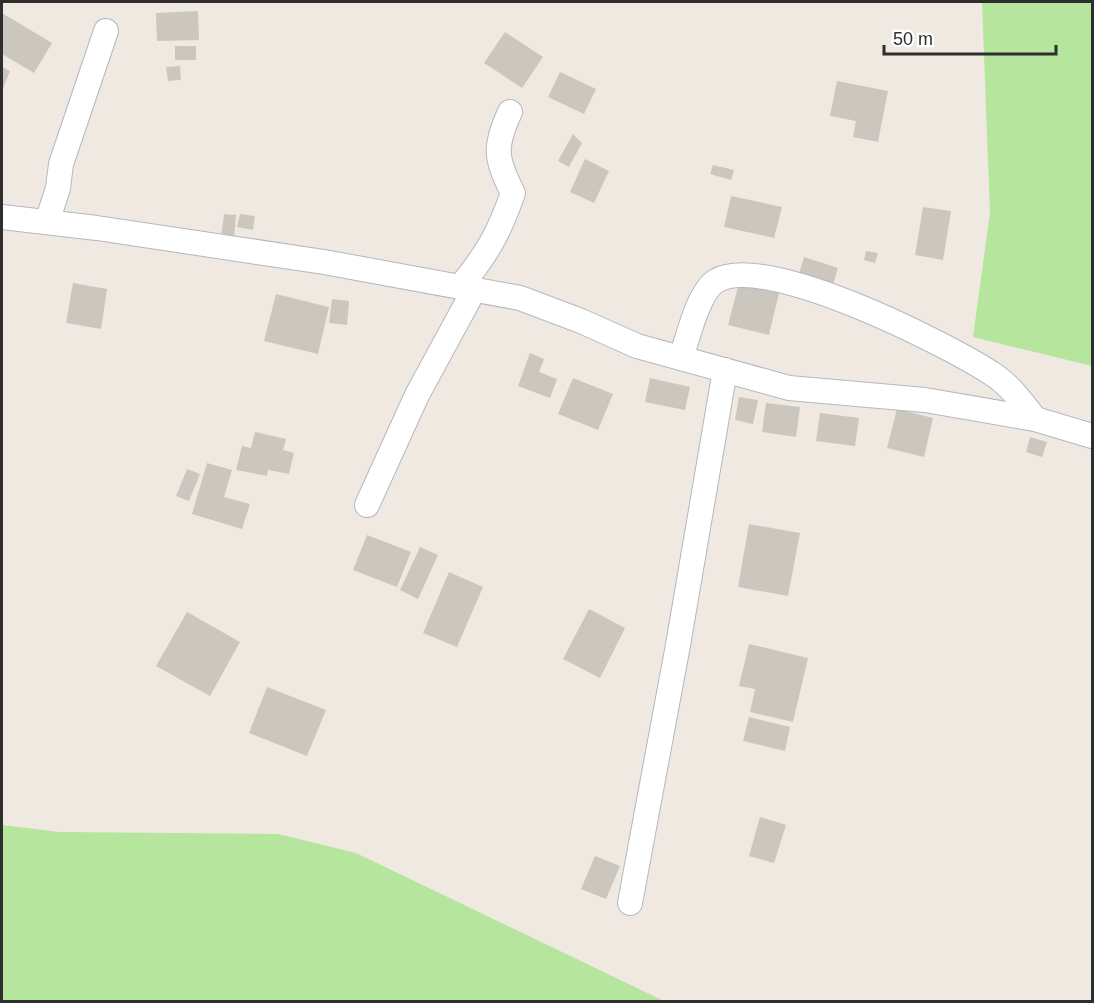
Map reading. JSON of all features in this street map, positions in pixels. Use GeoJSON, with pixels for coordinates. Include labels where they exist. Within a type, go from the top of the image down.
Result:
{"type":"FeatureCollection","features":[{"type":"Feature","properties":{"kind":"street"},"geometry":{"type":"LineString","coordinates":[[47,222],[58,188],[61,164],[106,31]]}},
{"type":"Feature","properties":{"kind":"street"},"geometry":{"type":"LineString","coordinates":[[367,505],[467,288],[499,231],[513,193],[503,174],[498,150],[499,137],[510,112]]}},
{"type":"Feature","properties":{"kind":"street"},"geometry":{"type":"LineString","coordinates":[[2,216],[324,262],[520,298],[581,321],[637,346],[789,388],[925,400],[1035,419],[1092,436]]}},
{"type":"Feature","properties":{"kind":"street"},"geometry":{"type":"LineString","coordinates":[[681,358],[705,291],[716,280],[732,274],[785,281],[849,302],[917,332],[993,374],[1014,392],[1035,419]]}},
{"type":"Feature","properties":{"kind":"street"},"geometry":{"type":"LineString","coordinates":[[630,903],[678,645],[725,370]]}},
{"type":"Feature","properties":{"kind":"green space"},"geometry":{"type":"Polygon","coordinates":[[[982,2],[1092,2],[1092,366],[973,337],[990,213],[982,2]]]}},
{"type":"Feature","properties":{"kind":"green space"},"geometry":{"type":"Polygon","coordinates":[[[2,825],[60,832],[278,834],[356,853],[664,1001],[2,1001],[2,825]]]}},
{"type":"Feature","properties":{"kind":"building"},"geometry":{"type":"Polygon","coordinates":[[[198,11],[199,40],[157,41],[156,13],[198,11]]]}},
{"type":"Feature","properties":{"kind":"building"},"geometry":{"type":"Polygon","coordinates":[[[2,13],[52,43],[34,73],[2,54],[2,13]]]}},
{"type":"Feature","properties":{"kind":"building"},"geometry":{"type":"Polygon","coordinates":[[[505,32],[543,57],[522,88],[484,63],[505,32]]]}},
{"type":"Feature","properties":{"kind":"building"},"geometry":{"type":"Polygon","coordinates":[[[175,46],[196,46],[196,60],[175,60],[175,46]]]}},
{"type":"Feature","properties":{"kind":"building"},"geometry":{"type":"Polygon","coordinates":[[[180,66],[181,80],[168,81],[166,67],[180,66]]]}},
{"type":"Feature","properties":{"kind":"building"},"geometry":{"type":"Polygon","coordinates":[[[2,67],[10,71],[2,91],[2,67]]]}},
{"type":"Feature","properties":{"kind":"building"},"geometry":{"type":"Polygon","coordinates":[[[560,72],[596,89],[584,114],[548,97],[560,72]]]}},
{"type":"Feature","properties":{"kind":"building"},"geometry":{"type":"Polygon","coordinates":[[[837,81],[888,91],[878,142],[853,137],[856,121],[830,116],[837,81]]]}},
{"type":"Feature","properties":{"kind":"building"},"geometry":{"type":"Polygon","coordinates":[[[573,134],[582,143],[569,167],[558,161],[573,134]]]}},
{"type":"Feature","properties":{"kind":"building"},"geometry":{"type":"Polygon","coordinates":[[[585,159],[609,171],[594,203],[570,192],[585,159]]]}},
{"type":"Feature","properties":{"kind":"building"},"geometry":{"type":"Polygon","coordinates":[[[713,165],[734,170],[731,180],[710,174],[713,165]]]}},
{"type":"Feature","properties":{"kind":"building"},"geometry":{"type":"Polygon","coordinates":[[[731,196],[782,207],[774,238],[724,227],[731,196]]]}},
{"type":"Feature","properties":{"kind":"building"},"geometry":{"type":"Polygon","coordinates":[[[923,207],[951,211],[943,260],[915,255],[923,207]]]}},
{"type":"Feature","properties":{"kind":"building"},"geometry":{"type":"Polygon","coordinates":[[[224,214],[236,215],[234,239],[221,238],[224,214]]]}},
{"type":"Feature","properties":{"kind":"building"},"geometry":{"type":"Polygon","coordinates":[[[240,214],[255,216],[253,230],[237,227],[240,214]]]}},
{"type":"Feature","properties":{"kind":"building"},"geometry":{"type":"Polygon","coordinates":[[[866,251],[878,253],[875,263],[864,260],[866,251]]]}},
{"type":"Feature","properties":{"kind":"building"},"geometry":{"type":"Polygon","coordinates":[[[804,257],[838,268],[832,288],[798,277],[804,257]]]}},
{"type":"Feature","properties":{"kind":"building"},"geometry":{"type":"Polygon","coordinates":[[[73,283],[107,289],[101,329],[66,323],[73,283]]]}},
{"type":"Feature","properties":{"kind":"building"},"geometry":{"type":"Polygon","coordinates":[[[739,283],[779,293],[769,335],[728,325],[739,283]]]}},
{"type":"Feature","properties":{"kind":"building"},"geometry":{"type":"Polygon","coordinates":[[[276,294],[329,307],[318,354],[264,341],[276,294]]]}},
{"type":"Feature","properties":{"kind":"building"},"geometry":{"type":"Polygon","coordinates":[[[332,299],[349,301],[347,325],[329,323],[332,299]]]}},
{"type":"Feature","properties":{"kind":"building"},"geometry":{"type":"Polygon","coordinates":[[[530,353],[544,359],[539,372],[557,379],[550,398],[518,386],[530,353]]]}},
{"type":"Feature","properties":{"kind":"building"},"geometry":{"type":"Polygon","coordinates":[[[573,378],[613,394],[598,430],[558,414],[573,378]]]}},
{"type":"Feature","properties":{"kind":"building"},"geometry":{"type":"Polygon","coordinates":[[[650,378],[690,387],[685,410],[645,402],[650,378]]]}},
{"type":"Feature","properties":{"kind":"building"},"geometry":{"type":"Polygon","coordinates":[[[739,397],[758,400],[753,424],[735,420],[739,397]]]}},
{"type":"Feature","properties":{"kind":"building"},"geometry":{"type":"Polygon","coordinates":[[[766,403],[800,407],[796,437],[762,432],[766,403]]]}},
{"type":"Feature","properties":{"kind":"building"},"geometry":{"type":"Polygon","coordinates":[[[897,409],[933,418],[924,457],[887,448],[897,409]]]}},
{"type":"Feature","properties":{"kind":"building"},"geometry":{"type":"Polygon","coordinates":[[[820,413],[859,418],[855,446],[816,441],[820,413]]]}},
{"type":"Feature","properties":{"kind":"building"},"geometry":{"type":"Polygon","coordinates":[[[255,432],[286,439],[283,450],[294,453],[289,474],[268,470],[267,476],[236,470],[242,446],[251,448],[255,432]]]}},
{"type":"Feature","properties":{"kind":"building"},"geometry":{"type":"Polygon","coordinates":[[[1030,437],[1047,442],[1042,457],[1026,452],[1030,437]]]}},
{"type":"Feature","properties":{"kind":"building"},"geometry":{"type":"Polygon","coordinates":[[[207,463],[232,470],[224,497],[250,504],[242,529],[192,514],[207,463]]]}},
{"type":"Feature","properties":{"kind":"building"},"geometry":{"type":"Polygon","coordinates":[[[187,469],[200,474],[189,501],[176,496],[187,469]]]}},
{"type":"Feature","properties":{"kind":"building"},"geometry":{"type":"Polygon","coordinates":[[[749,524],[800,533],[788,596],[738,587],[749,524]]]}},
{"type":"Feature","properties":{"kind":"building"},"geometry":{"type":"Polygon","coordinates":[[[367,535],[411,552],[397,587],[353,570],[367,535]]]}},
{"type":"Feature","properties":{"kind":"building"},"geometry":{"type":"Polygon","coordinates":[[[420,547],[438,555],[418,599],[400,590],[420,547]]]}},
{"type":"Feature","properties":{"kind":"building"},"geometry":{"type":"Polygon","coordinates":[[[449,572],[483,587],[457,647],[423,633],[449,572]]]}},
{"type":"Feature","properties":{"kind":"building"},"geometry":{"type":"Polygon","coordinates":[[[589,609],[625,628],[600,678],[563,659],[589,609]]]}},
{"type":"Feature","properties":{"kind":"building"},"geometry":{"type":"Polygon","coordinates":[[[187,612],[240,642],[210,696],[156,666],[187,612]]]}},
{"type":"Feature","properties":{"kind":"building"},"geometry":{"type":"Polygon","coordinates":[[[749,644],[808,658],[793,722],[750,712],[755,689],[739,686],[749,644]]]}},
{"type":"Feature","properties":{"kind":"building"},"geometry":{"type":"Polygon","coordinates":[[[267,687],[326,710],[307,756],[249,733],[267,687]]]}},
{"type":"Feature","properties":{"kind":"building"},"geometry":{"type":"Polygon","coordinates":[[[749,717],[790,727],[785,751],[743,741],[749,717]]]}},
{"type":"Feature","properties":{"kind":"building"},"geometry":{"type":"Polygon","coordinates":[[[760,817],[786,825],[774,863],[749,856],[760,817]]]}},
{"type":"Feature","properties":{"kind":"building"},"geometry":{"type":"Polygon","coordinates":[[[595,856],[620,866],[606,899],[581,889],[595,856]]]}}]}
